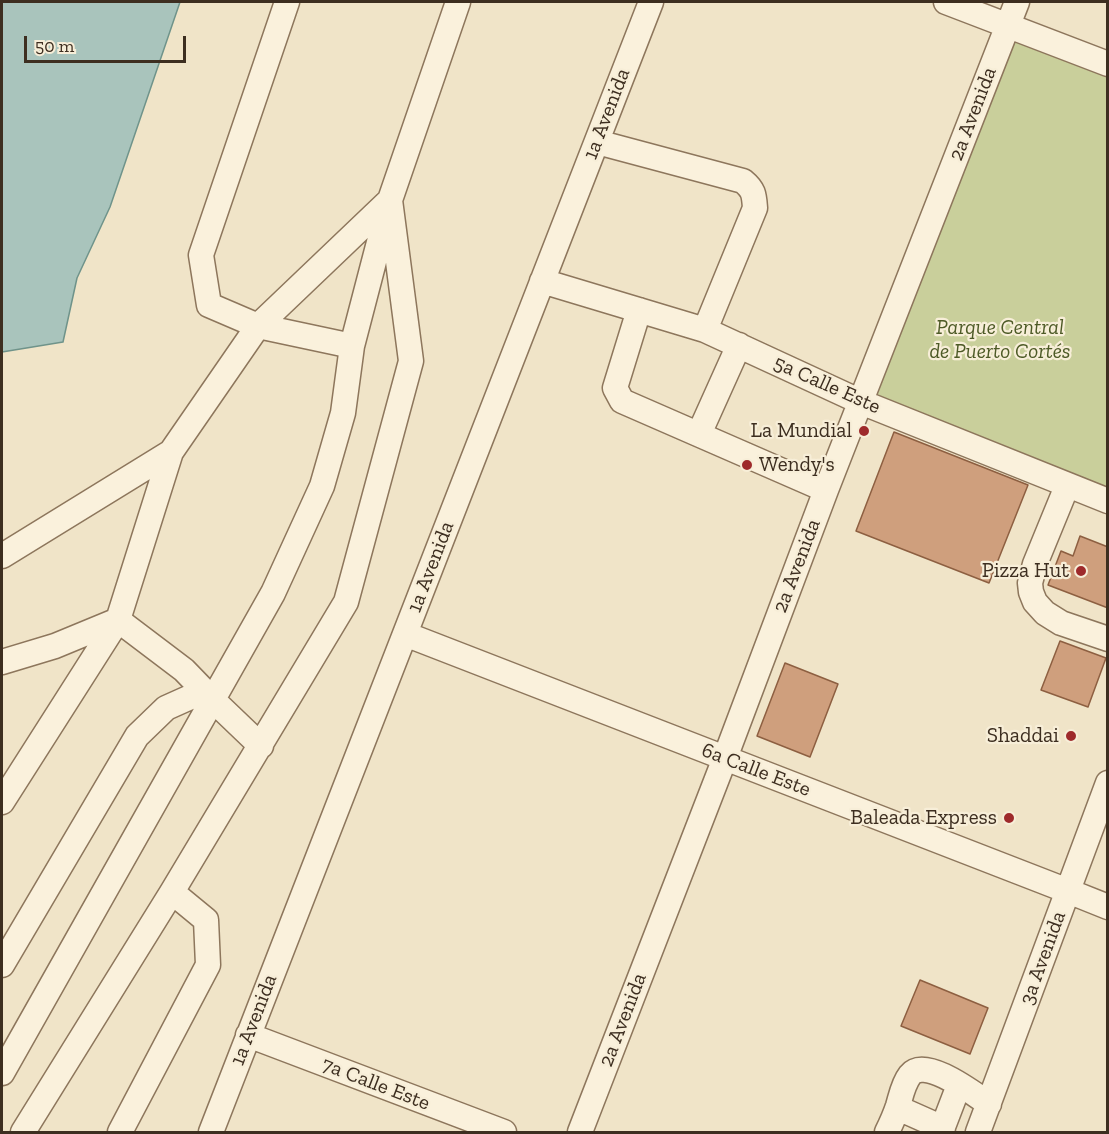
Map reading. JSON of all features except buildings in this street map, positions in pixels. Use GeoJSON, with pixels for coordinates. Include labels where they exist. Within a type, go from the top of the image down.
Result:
{"type":"FeatureCollection","features":[{"type":"Feature","properties":{"kind":"street"},"geometry":{"type":"LineString","coordinates":[[287,2],[201,255],[209,305],[258,326],[352,345]]}},
{"type":"Feature","properties":{"kind":"street"},"geometry":{"type":"LineString","coordinates":[[2,1073],[209,696],[273,593],[322,486],[343,413],[352,345],[390,200],[458,2]]}},
{"type":"Feature","properties":{"kind":"street","name":"1a Avenida"},"geometry":{"type":"LineString","coordinates":[[210,1132],[651,2]]}},
{"type":"Feature","properties":{"kind":"street"},"geometry":{"type":"LineString","coordinates":[[946,2],[1107,64]]}},
{"type":"Feature","properties":{"kind":"street","name":"2a Avenida"},"geometry":{"type":"LineString","coordinates":[[580,1132],[826,490],[1017,2]]}},
{"type":"Feature","properties":{"kind":"street"},"geometry":{"type":"LineString","coordinates":[[597,142],[743,181],[750,186],[754,193],[755,208],[705,330]]}},
{"type":"Feature","properties":{"kind":"street"},"geometry":{"type":"LineString","coordinates":[[2,802],[118,620],[171,452],[258,326],[390,200]]}},
{"type":"Feature","properties":{"kind":"street"},"geometry":{"type":"LineString","coordinates":[[23,1132],[261,746],[346,602],[411,361],[390,200]]}},
{"type":"Feature","properties":{"kind":"street","name":"5a Calle Este"},"geometry":{"type":"LineString","coordinates":[[542,281],[705,330],[861,402],[1107,501]]}},
{"type":"Feature","properties":{"kind":"street"},"geometry":{"type":"LineString","coordinates":[[639,310],[615,388],[622,400],[826,490]]}},
{"type":"Feature","properties":{"kind":"street"},"geometry":{"type":"LineString","coordinates":[[699,434],[739,345]]}},
{"type":"Feature","properties":{"kind":"street"},"geometry":{"type":"LineString","coordinates":[[2,556],[171,452]]}},
{"type":"Feature","properties":{"kind":"street"},"geometry":{"type":"LineString","coordinates":[[1067,486],[1035,564],[1030,583],[1031,592],[1035,602],[1045,613],[1061,624],[1107,639]]}},
{"type":"Feature","properties":{"kind":"street"},"geometry":{"type":"LineString","coordinates":[[118,620],[184,670],[261,746]]}},
{"type":"Feature","properties":{"kind":"street"},"geometry":{"type":"LineString","coordinates":[[2,662],[55,646],[118,620]]}},
{"type":"Feature","properties":{"kind":"street","name":"6a Calle Este"},"geometry":{"type":"LineString","coordinates":[[405,634],[1107,907]]}},
{"type":"Feature","properties":{"kind":"street"},"geometry":{"type":"LineString","coordinates":[[2,965],[137,736],[166,708],[209,696]]}},
{"type":"Feature","properties":{"kind":"street","name":"3a Avenida"},"geometry":{"type":"LineString","coordinates":[[987,1124],[1068,891],[1101,823],[1107,783]]}},
{"type":"Feature","properties":{"kind":"street"},"geometry":{"type":"LineString","coordinates":[[120,1132],[208,965],[206,920],[172,892]]}},
{"type":"Feature","properties":{"kind":"street","name":"7a Calle Este"},"geometry":{"type":"LineString","coordinates":[[248,1035],[504,1132]]}},
{"type":"Feature","properties":{"kind":"street"},"geometry":{"type":"LineString","coordinates":[[887,1132],[898,1108],[902,1089],[908,1076],[919,1069],[943,1076],[959,1085],[987,1124]]}},
{"type":"Feature","properties":{"kind":"street"},"geometry":{"type":"LineString","coordinates":[[898,1108],[942,1130],[959,1085]]}},
{"type":"Feature","properties":{"kind":"green space","name":"Parque Central de Puerto Cortés"},"geometry":{"type":"Polygon","coordinates":[[[1008,26],[1107,64],[1107,498],[861,402],[1008,26]]]}},
{"type":"Feature","properties":{"kind":"water"},"geometry":{"type":"Polygon","coordinates":[[[2,2],[180,2],[110,207],[77,278],[63,342],[2,352],[2,2]]]}},
{"type":"Feature","properties":{"kind":"place","name":"La Mundial"},"geometry":{"type":"Point","coordinates":[864,431]}},
{"type":"Feature","properties":{"kind":"place","name":"Wendy's"},"geometry":{"type":"Point","coordinates":[747,465]}},
{"type":"Feature","properties":{"kind":"place","name":"Pizza Hut"},"geometry":{"type":"Point","coordinates":[1081,571]}},
{"type":"Feature","properties":{"kind":"place","name":"Shaddai"},"geometry":{"type":"Point","coordinates":[1071,736]}},
{"type":"Feature","properties":{"kind":"place","name":"Baleada Express"},"geometry":{"type":"Point","coordinates":[1009,818]}}]}
